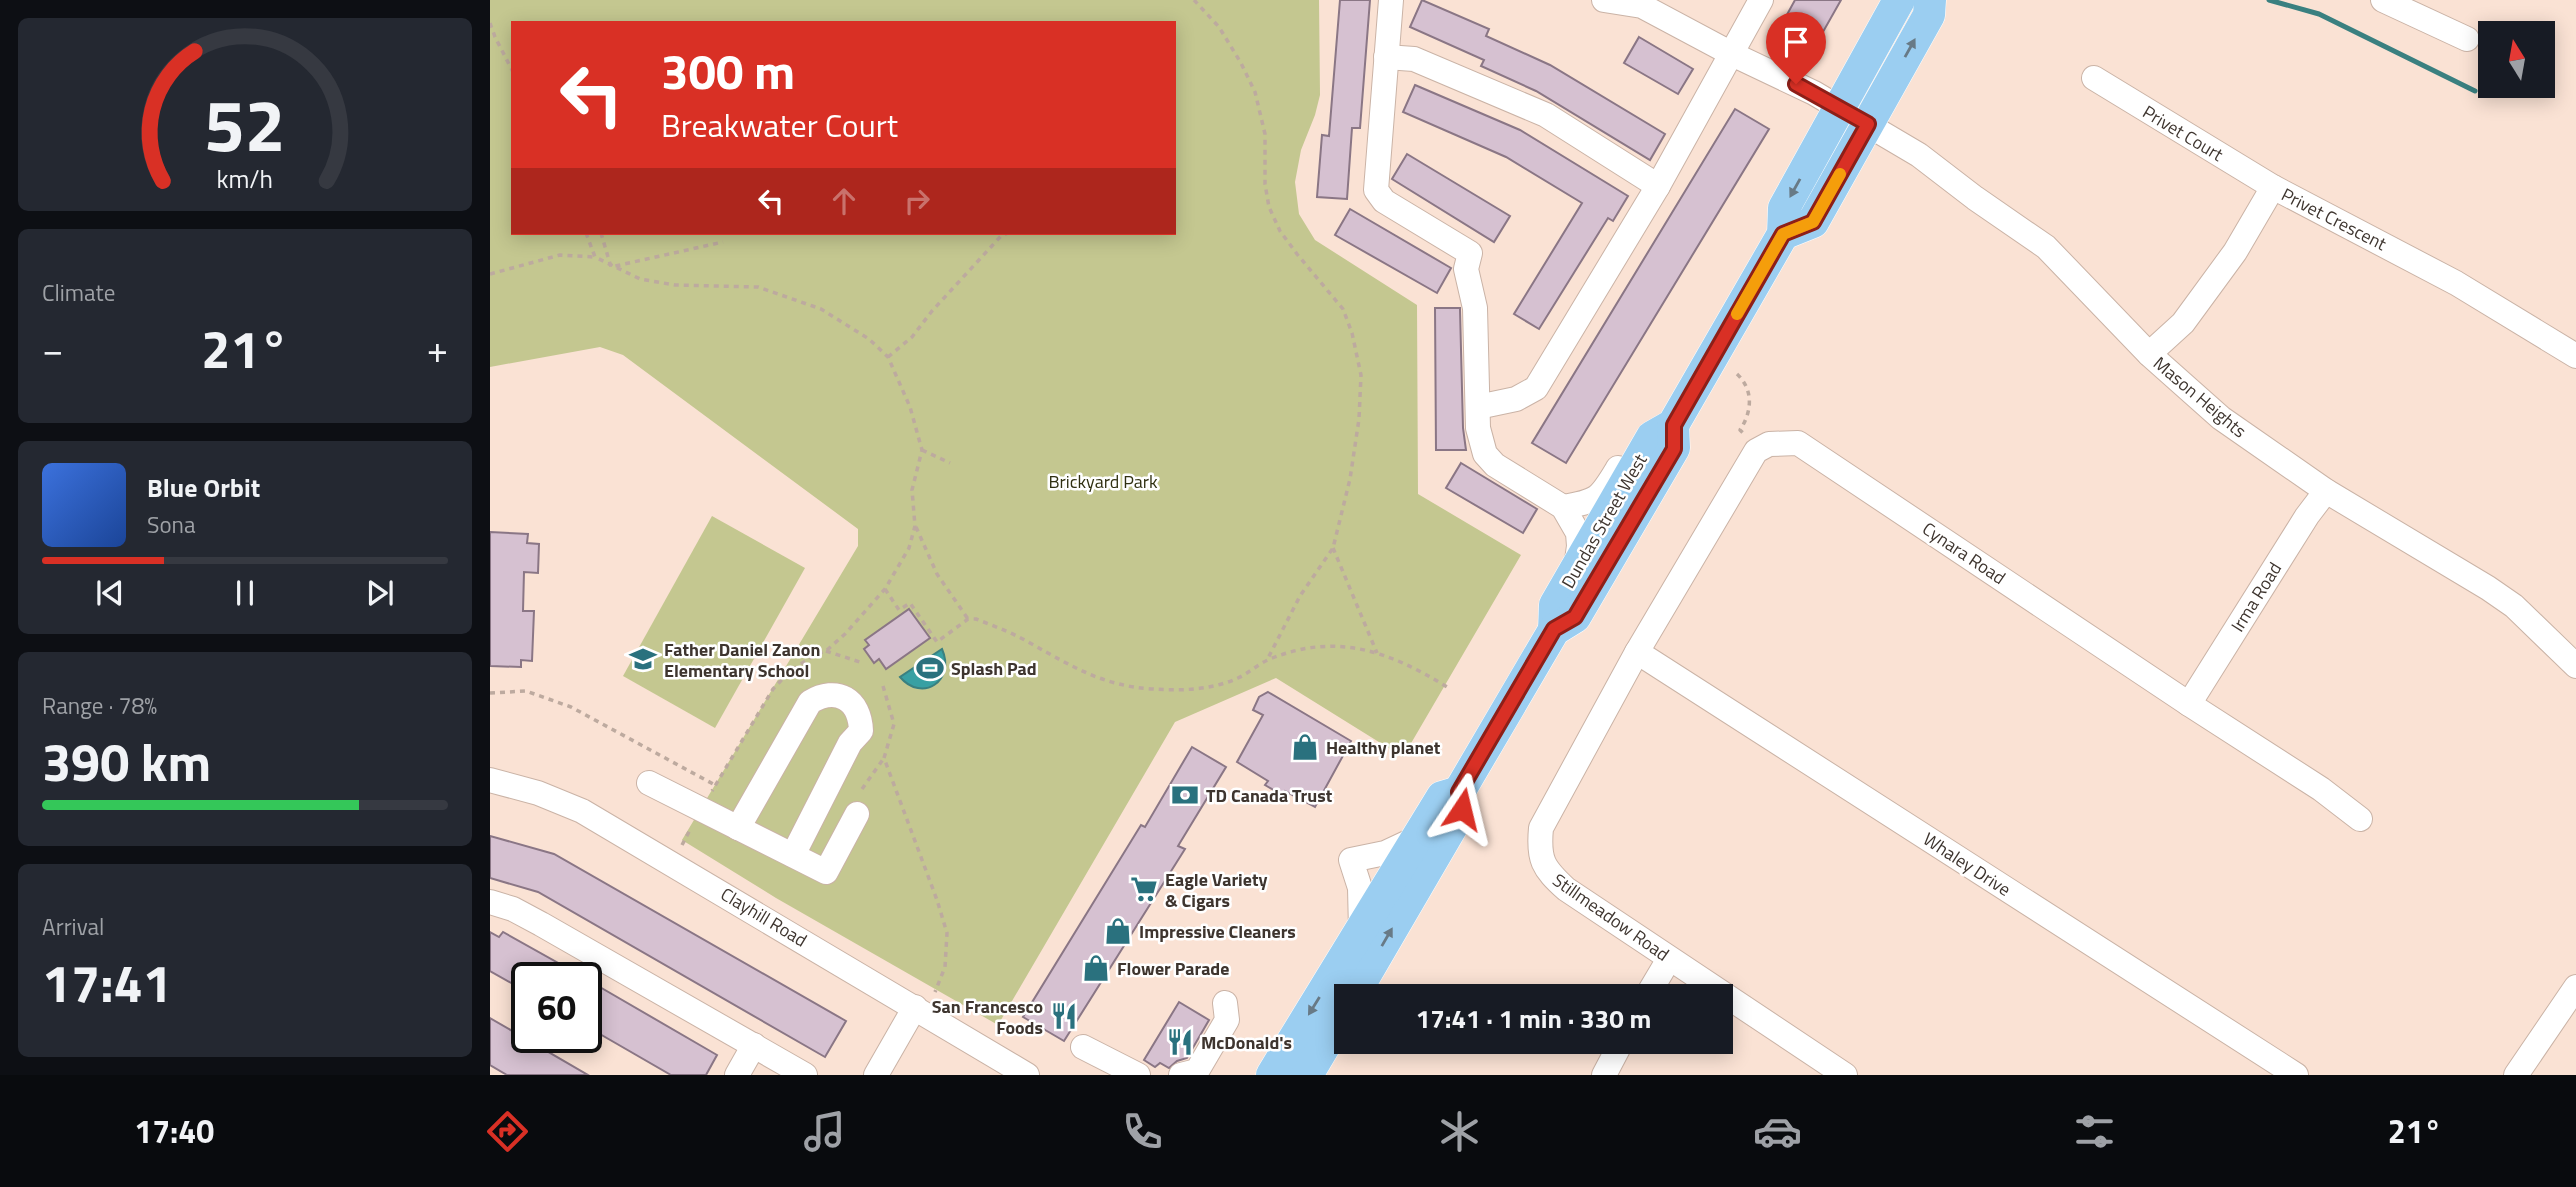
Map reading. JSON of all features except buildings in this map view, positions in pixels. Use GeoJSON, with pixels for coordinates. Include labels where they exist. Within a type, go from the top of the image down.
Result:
{"type":"FeatureCollection","features":[{"type":"Feature","properties":{"kind":"main road","name":"Dundas Street West"},"geometry":{"type":"LineString","coordinates":[[1360,984],[1462,809],[1459,792],[1554,629],[1555,605],[1783,234],[1784,208],[1899,0]]}},
{"type":"Feature","properties":{"kind":"main road"},"geometry":{"type":"LineString","coordinates":[[1783,234],[1813,222],[1929,15],[1930,0]]}},
{"type":"Feature","properties":{"kind":"main road","name":"Dundas Street West"},"geometry":{"type":"LineString","coordinates":[[1554,629],[1575,617],[1674,449],[1663,431]]}},
{"type":"Feature","properties":{"kind":"main road","name":"Dundas Street West"},"geometry":{"type":"LineString","coordinates":[[1272,1075],[1442,797],[1459,792]]}},
{"type":"Feature","properties":{"kind":"main road"},"geometry":{"type":"LineString","coordinates":[[1307,1075],[1334,1029]]}},
{"type":"Feature","properties":{"kind":"street"},"geometry":{"type":"LineString","coordinates":[[1391,0],[1376,190],[1384,201],[1470,253],[1466,268],[1475,308],[1478,428],[1485,454],[1495,465],[1563,507],[1578,533],[1575,570]]}},
{"type":"Feature","properties":{"kind":"street","name":"Mason Heights"},"geometry":{"type":"LineString","coordinates":[[1604,0],[1642,6],[1732,54],[1777,74],[1919,155],[2046,247],[2149,354],[2221,418],[2326,491],[2488,588],[2571,652]]}},
{"type":"Feature","properties":{"kind":"street"},"geometry":{"type":"LineString","coordinates":[[1478,407],[1516,398],[1536,388],[1658,186],[1761,0]]}},
{"type":"Feature","properties":{"kind":"street"},"geometry":{"type":"LineString","coordinates":[[2384,0],[2466,39]]}},
{"type":"Feature","properties":{"kind":"street"},"geometry":{"type":"LineString","coordinates":[[1386,57],[1414,59],[1546,115],[1658,186]]}},
{"type":"Feature","properties":{"kind":"street","name":"Privet Court"},"geometry":{"type":"LineString","coordinates":[[2094,78],[2273,187]]}},
{"type":"Feature","properties":{"kind":"street","name":"Privet Crescent"},"geometry":{"type":"LineString","coordinates":[[2149,354],[2183,323],[2235,252],[2273,187],[2456,283],[2576,356]]}},
{"type":"Feature","properties":{"kind":"street"},"geometry":{"type":"LineString","coordinates":[[1563,507],[1592,501],[1601,495],[1636,436],[1663,431]]}},
{"type":"Feature","properties":{"kind":"street","name":"Cynara Road"},"geometry":{"type":"LineString","coordinates":[[1756,451],[1769,444],[1798,443],[2321,789],[2360,819]]}},
{"type":"Feature","properties":{"kind":"street"},"geometry":{"type":"LineString","coordinates":[[1637,652],[1756,451]]}},
{"type":"Feature","properties":{"kind":"street","name":"Irma Road"},"geometry":{"type":"LineString","coordinates":[[2189,704],[2307,516],[2326,491]]}},
{"type":"Feature","properties":{"kind":"street","name":"Stillmeadow Road"},"geometry":{"type":"LineString","coordinates":[[1637,652],[1541,828],[1539,849],[1546,871],[1566,889],[1844,1075]]}},
{"type":"Feature","properties":{"kind":"street","name":"Whaley Drive"},"geometry":{"type":"LineString","coordinates":[[1637,652],[2296,1075]]}},
{"type":"Feature","properties":{"kind":"street"},"geometry":{"type":"LineString","coordinates":[[738,828],[810,702],[820,695],[834,694],[845,699],[859,713],[861,731],[850,743],[793,856]]}},
{"type":"Feature","properties":{"kind":"street","name":"Clayhill Road"},"geometry":{"type":"LineString","coordinates":[[490,780],[538,793],[582,811],[1027,1075]]}},
{"type":"Feature","properties":{"kind":"street"},"geometry":{"type":"LineString","coordinates":[[649,783],[826,872],[857,814]]}},
{"type":"Feature","properties":{"kind":"street"},"geometry":{"type":"LineString","coordinates":[[1361,930],[1360,888],[1351,860],[1385,853],[1417,838]]}},
{"type":"Feature","properties":{"kind":"street"},"geometry":{"type":"LineString","coordinates":[[490,902],[513,909],[541,924],[805,1075]]}},
{"type":"Feature","properties":{"kind":"street"},"geometry":{"type":"LineString","coordinates":[[1654,984],[1669,958]]}},
{"type":"Feature","properties":{"kind":"street"},"geometry":{"type":"LineString","coordinates":[[2516,1075],[2576,987]]}},
{"type":"Feature","properties":{"kind":"street"},"geometry":{"type":"LineString","coordinates":[[1181,1075],[1197,1071],[1227,1020],[1225,1003]]}},
{"type":"Feature","properties":{"kind":"street"},"geometry":{"type":"LineString","coordinates":[[876,1075],[915,1007]]}},
{"type":"Feature","properties":{"kind":"street"},"geometry":{"type":"LineString","coordinates":[[737,1075],[754,1045]]}},
{"type":"Feature","properties":{"kind":"street"},"geometry":{"type":"LineString","coordinates":[[1083,1047],[1138,1075]]}},
{"type":"Feature","properties":{"kind":"street"},"geometry":{"type":"LineString","coordinates":[[1604,1075],[1615,1054]]}},
{"type":"Feature","properties":{"kind":"path"},"geometry":{"type":"LineString","coordinates":[[1194,0],[1219,27],[1255,92],[1265,134],[1267,195],[1280,231],[1343,309],[1352,333],[1361,375],[1359,419],[1350,479],[1333,548],[1300,596],[1267,660]]}},
{"type":"Feature","properties":{"kind":"path"},"geometry":{"type":"LineString","coordinates":[[490,23],[511,68]]}},
{"type":"Feature","properties":{"kind":"path"},"geometry":{"type":"LineString","coordinates":[[587,235],[595,257]]}},
{"type":"Feature","properties":{"kind":"path"},"geometry":{"type":"LineString","coordinates":[[602,235],[611,267]]}},
{"type":"Feature","properties":{"kind":"path"},"geometry":{"type":"LineString","coordinates":[[888,357],[912,337],[999,235]]}},
{"type":"Feature","properties":{"kind":"path"},"geometry":{"type":"LineString","coordinates":[[611,267],[723,242]]}},
{"type":"Feature","properties":{"kind":"path"},"geometry":{"type":"LineString","coordinates":[[490,274],[561,256],[595,257],[640,279],[675,285],[758,287],[821,309],[869,339],[888,357],[910,407],[922,450],[912,490],[915,526],[937,574],[968,619]]}},
{"type":"Feature","properties":{"kind":"path"},"geometry":{"type":"LineString","coordinates":[[1737,374],[1744,381],[1751,406],[1749,417],[1741,430],[1756,451]]}},
{"type":"Feature","properties":{"kind":"path"},"geometry":{"type":"LineString","coordinates":[[922,450],[950,463]]}},
{"type":"Feature","properties":{"kind":"path"},"geometry":{"type":"LineString","coordinates":[[682,845],[773,689],[789,672],[816,654],[826,651],[852,627],[885,589],[909,548],[915,526]]}},
{"type":"Feature","properties":{"kind":"path"},"geometry":{"type":"LineString","coordinates":[[1333,548],[1377,653]]}},
{"type":"Feature","properties":{"kind":"path"},"geometry":{"type":"LineString","coordinates":[[885,589],[899,610],[910,603],[937,642],[968,619],[976,619],[1018,637],[1067,665],[1114,685],[1153,689],[1207,688],[1237,678],[1267,660],[1299,649],[1334,646],[1396,658],[1447,687]]}},
{"type":"Feature","properties":{"kind":"path"},"geometry":{"type":"LineString","coordinates":[[826,651],[863,663]]}},
{"type":"Feature","properties":{"kind":"path"},"geometry":{"type":"LineString","coordinates":[[862,789],[884,758],[894,724],[883,686]]}},
{"type":"Feature","properties":{"kind":"path"},"geometry":{"type":"LineString","coordinates":[[490,693],[526,691],[571,707],[715,785]]}},
{"type":"Feature","properties":{"kind":"path"},"geometry":{"type":"LineString","coordinates":[[884,758],[947,933],[945,967],[935,992]]}},
{"type":"Feature","properties":{"kind":"green space","name":"Brickyard Park"},"geometry":{"type":"Polygon","coordinates":[[[490,0],[1319,0],[1320,95],[1301,150],[1295,182],[1299,214],[1315,240],[1417,305],[1418,494],[1521,555],[1403,757],[1276,678],[1175,722],[998,1025],[776,898],[682,840],[858,546],[858,529],[623,355],[600,347],[490,367],[490,0]]]}},
{"type":"Feature","properties":{"kind":"green space"},"geometry":{"type":"Polygon","coordinates":[[[712,516],[805,568],[715,728],[623,676],[712,516]]]}},
{"type":"Feature","properties":{"kind":"water","name":"Splash Pad"},"geometry":{"type":"Polygon","coordinates":[[[942,649],[944,671],[941,679],[934,685],[918,688],[909,685],[900,677],[942,649]]]}},
{"type":"Feature","properties":{"kind":"waterway"},"geometry":{"type":"LineString","coordinates":[[2269,0],[2319,14],[2475,91]]}},
{"type":"Feature","properties":{"kind":"slow traffic"},"geometry":{"type":"LineString","coordinates":[[1737,314],[1783,234],[1813,222],[1840,174]]}},
{"type":"Feature","properties":{"kind":"place","name":"Father Daniel Zanon Elementary School"},"geometry":{"type":"Point","coordinates":[643,659]}},
{"type":"Feature","properties":{"kind":"place","name":"Splash Pad"},"geometry":{"type":"Point","coordinates":[930,668]}},
{"type":"Feature","properties":{"kind":"place","name":"Healthy planet"},"geometry":{"type":"Point","coordinates":[1305,747]}},
{"type":"Feature","properties":{"kind":"place","name":"TD Canada Trust"},"geometry":{"type":"Point","coordinates":[1185,795]}},
{"type":"Feature","properties":{"kind":"place","name":"Eagle Variety & Cigars"},"geometry":{"type":"Point","coordinates":[1144,889]}},
{"type":"Feature","properties":{"kind":"place","name":"Impressive Cleaners"},"geometry":{"type":"Point","coordinates":[1118,931]}},
{"type":"Feature","properties":{"kind":"place","name":"Flower Parade"},"geometry":{"type":"Point","coordinates":[1096,968]}},
{"type":"Feature","properties":{"kind":"place","name":"San Francesco Foods"},"geometry":{"type":"Point","coordinates":[1064,1016]}},
{"type":"Feature","properties":{"kind":"place","name":"McDonald's"},"geometry":{"type":"Point","coordinates":[1180,1042]}},
{"type":"Feature","properties":{"kind":"route"},"geometry":{"type":"LineString","coordinates":[[1462,809],[1459,792],[1554,629],[1575,617],[1674,449],[1674,425],[1783,234],[1813,222],[1868,124],[1796,84]]}}]}
